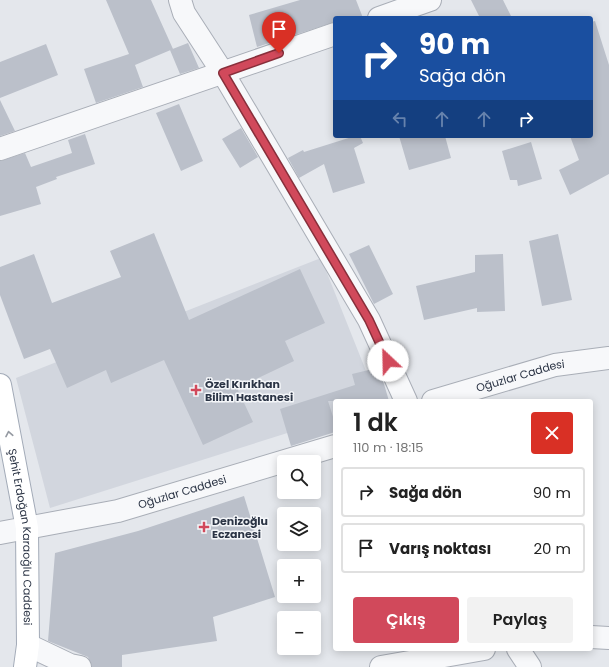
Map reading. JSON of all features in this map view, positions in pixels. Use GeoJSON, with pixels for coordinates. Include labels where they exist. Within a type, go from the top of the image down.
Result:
{"type":"FeatureCollection","features":[{"type":"Feature","properties":{"kind":"main road","name":"Şehit Erdoğan Karaoğlu Caddesi"},"geometry":{"type":"LineString","coordinates":[[0,385],[27,528],[28,646],[25,667]]}},
{"type":"Feature","properties":{"kind":"street"},"geometry":{"type":"LineString","coordinates":[[180,0],[184,13],[223,73],[369,320],[405,399]]}},
{"type":"Feature","properties":{"kind":"street"},"geometry":{"type":"LineString","coordinates":[[385,16],[430,0]]}},
{"type":"Feature","properties":{"kind":"street"},"geometry":{"type":"LineString","coordinates":[[0,149],[333,35]]}},
{"type":"Feature","properties":{"kind":"street","name":"Oğuzlar Caddesi"},"geometry":{"type":"LineString","coordinates":[[440,399],[555,365],[609,358]]}},
{"type":"Feature","properties":{"kind":"street","name":"Oğuzlar Caddesi"},"geometry":{"type":"LineString","coordinates":[[0,533],[118,511],[333,447]]}},
{"type":"Feature","properties":{"kind":"street"},"geometry":{"type":"LineString","coordinates":[[593,637],[609,638]]}},
{"type":"Feature","properties":{"kind":"street"},"geometry":{"type":"LineString","coordinates":[[28,646],[70,665],[80,667]]}},
{"type":"Feature","properties":{"kind":"street"},"geometry":{"type":"LineString","coordinates":[[381,667],[473,651]]}},
{"type":"Feature","properties":{"kind":"street"},"geometry":{"type":"LineString","coordinates":[[519,651],[530,667]]}},
{"type":"Feature","properties":{"kind":"shaded area","name":"Özel Kırıkhan Bilim Hastanesi"},"geometry":{"type":"Polygon","coordinates":[[[321,258],[377,399],[333,399],[333,419],[50,508],[16,378],[321,258]]]}},
{"type":"Feature","properties":{"kind":"building"},"geometry":{"type":"Polygon","coordinates":[[[106,0],[151,0],[173,49],[135,65],[143,87],[96,103],[84,69],[129,54],[106,0]]]}},
{"type":"Feature","properties":{"kind":"building"},"geometry":{"type":"Polygon","coordinates":[[[300,0],[356,0],[362,16],[333,16],[333,23],[257,47],[249,15],[300,0]]]}},
{"type":"Feature","properties":{"kind":"building"},"geometry":{"type":"Polygon","coordinates":[[[471,0],[503,0],[511,16],[479,16],[471,0]]]}},
{"type":"Feature","properties":{"kind":"building"},"geometry":{"type":"Polygon","coordinates":[[[595,21],[609,65],[609,174],[570,195],[559,170],[579,160],[571,138],[593,138],[593,22],[595,21]]]}},
{"type":"Feature","properties":{"kind":"building"},"geometry":{"type":"Polygon","coordinates":[[[188,43],[199,68],[180,74],[170,50],[188,43]]]}},
{"type":"Feature","properties":{"kind":"building"},"geometry":{"type":"Polygon","coordinates":[[[46,44],[58,75],[0,98],[0,62],[46,44]]]}},
{"type":"Feature","properties":{"kind":"building"},"geometry":{"type":"Polygon","coordinates":[[[0,100],[15,131],[0,136],[0,100]]]}},
{"type":"Feature","properties":{"kind":"building"},"geometry":{"type":"Polygon","coordinates":[[[179,104],[203,161],[181,171],[156,113],[179,104]]]}},
{"type":"Feature","properties":{"kind":"building"},"geometry":{"type":"Polygon","coordinates":[[[241,128],[258,157],[240,168],[222,139],[241,128]]]}},
{"type":"Feature","properties":{"kind":"building"},"geometry":{"type":"Polygon","coordinates":[[[85,134],[95,164],[56,177],[57,179],[36,187],[41,204],[0,216],[0,161],[25,153],[31,167],[72,153],[68,140],[85,134]]]}},
{"type":"Feature","properties":{"kind":"building"},"geometry":{"type":"Polygon","coordinates":[[[349,138],[361,138],[363,143],[354,148],[365,183],[333,193],[324,164],[299,178],[288,158],[303,150],[304,152],[349,138]]]}},
{"type":"Feature","properties":{"kind":"building"},"geometry":{"type":"Polygon","coordinates":[[[400,138],[446,138],[451,158],[409,170],[400,138]]]}},
{"type":"Feature","properties":{"kind":"building"},"geometry":{"type":"Polygon","coordinates":[[[531,142],[542,179],[518,186],[517,180],[510,180],[502,151],[531,142]]]}},
{"type":"Feature","properties":{"kind":"building"},"geometry":{"type":"Polygon","coordinates":[[[154,233],[189,320],[300,269],[325,323],[285,341],[294,361],[237,388],[253,422],[203,445],[164,360],[111,383],[106,370],[67,388],[50,349],[24,359],[0,295],[0,267],[34,254],[52,303],[121,277],[110,251],[154,233]]]}},
{"type":"Feature","properties":{"kind":"building"},"geometry":{"type":"Polygon","coordinates":[[[558,234],[572,300],[542,306],[529,241],[558,234]]]}},
{"type":"Feature","properties":{"kind":"building"},"geometry":{"type":"Polygon","coordinates":[[[369,245],[393,294],[374,304],[349,254],[369,245]]]}},
{"type":"Feature","properties":{"kind":"building"},"geometry":{"type":"Polygon","coordinates":[[[503,254],[505,311],[477,312],[477,308],[424,320],[416,286],[475,272],[475,255],[503,254]]]}},
{"type":"Feature","properties":{"kind":"building"},"geometry":{"type":"Polygon","coordinates":[[[377,368],[388,399],[333,399],[333,401],[328,401],[333,417],[333,433],[291,446],[280,409],[355,385],[352,374],[377,368]]]}},
{"type":"Feature","properties":{"kind":"building"},"geometry":{"type":"Polygon","coordinates":[[[244,496],[275,597],[213,617],[217,641],[122,655],[122,667],[92,667],[88,657],[48,641],[55,553],[138,531],[244,496]]]}},
{"type":"Feature","properties":{"kind":"place","name":"Özel Kırıkhan Bilim Hastanesi"},"geometry":{"type":"Point","coordinates":[196,390]}},
{"type":"Feature","properties":{"kind":"place","name":"Denizoğlu Eczanesi"},"geometry":{"type":"Point","coordinates":[204,527]}},
{"type":"Feature","properties":{"kind":"route"},"geometry":{"type":"LineString","coordinates":[[279,53],[223,73],[369,320],[388,361]]}}]}
